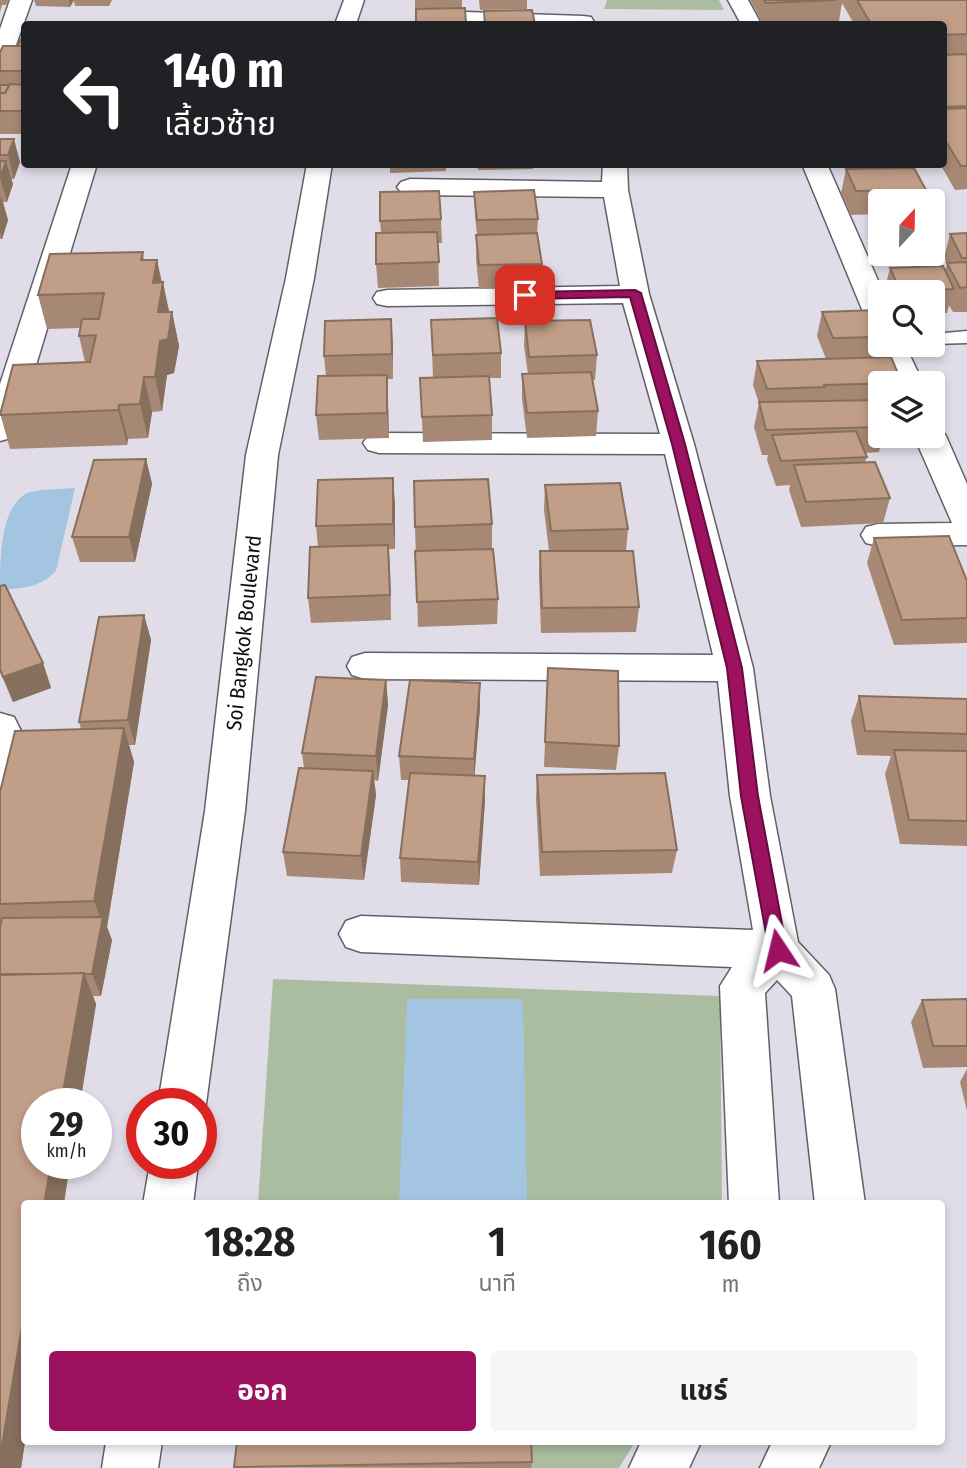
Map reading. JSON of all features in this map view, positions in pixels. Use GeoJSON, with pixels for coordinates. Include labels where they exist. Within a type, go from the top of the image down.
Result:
{"type":"FeatureCollection","features":[{"type":"Feature","properties":{"kind":"street"},"geometry":{"type":"LineString","coordinates":[[0,59],[21,0]]}},
{"type":"Feature","properties":{"kind":"street"},"geometry":{"type":"LineString","coordinates":[[347,21],[354,0]]}},
{"type":"Feature","properties":{"kind":"street"},"geometry":{"type":"LineString","coordinates":[[581,0],[584,21]]}},
{"type":"Feature","properties":{"kind":"street"},"geometry":{"type":"LineString","coordinates":[[738,0],[749,21]]}},
{"type":"Feature","properties":{"kind":"street"},"geometry":{"type":"LineString","coordinates":[[436,17],[535,21]]}},
{"type":"Feature","properties":{"kind":"street"},"geometry":{"type":"LineString","coordinates":[[0,431],[84,168]]}},
{"type":"Feature","properties":{"kind":"street","name":"Soi Bangkok Boulevard"},"geometry":{"type":"LineString","coordinates":[[185,1088],[225,811],[262,455],[300,278],[319,168]]}},
{"type":"Feature","properties":{"kind":"street"},"geometry":{"type":"LineString","coordinates":[[816,168],[872,271],[874,280]]}},
{"type":"Feature","properties":{"kind":"street"},"geometry":{"type":"LineString","coordinates":[[410,187],[615,177],[635,293],[678,444],[735,668],[750,796],[778,950],[813,989],[839,1200]]}},
{"type":"Feature","properties":{"kind":"street"},"geometry":{"type":"LineString","coordinates":[[387,298],[635,293]]}},
{"type":"Feature","properties":{"kind":"street"},"geometry":{"type":"LineString","coordinates":[[379,443],[678,444]]}},
{"type":"Feature","properties":{"kind":"street"},"geometry":{"type":"LineString","coordinates":[[935,448],[967,521]]}},
{"type":"Feature","properties":{"kind":"street"},"geometry":{"type":"LineString","coordinates":[[878,535],[967,534]]}},
{"type":"Feature","properties":{"kind":"street"},"geometry":{"type":"LineString","coordinates":[[365,666],[735,668]]}},
{"type":"Feature","properties":{"kind":"street"},"geometry":{"type":"LineString","coordinates":[[0,727],[5,737],[0,794]]}},
{"type":"Feature","properties":{"kind":"street"},"geometry":{"type":"LineString","coordinates":[[361,934],[778,950]]}},
{"type":"Feature","properties":{"kind":"street"},"geometry":{"type":"LineString","coordinates":[[754,1200],[743,986],[778,950]]}},
{"type":"Feature","properties":{"kind":"street"},"geometry":{"type":"LineString","coordinates":[[169,1200],[172,1179]]}},
{"type":"Feature","properties":{"kind":"street"},"geometry":{"type":"LineString","coordinates":[[130,1468],[134,1445]]}},
{"type":"Feature","properties":{"kind":"street"},"geometry":{"type":"LineString","coordinates":[[657,1468],[671,1445]]}},
{"type":"Feature","properties":{"kind":"street"},"geometry":{"type":"LineString","coordinates":[[788,1468],[801,1445]]}},
{"type":"Feature","properties":{"kind":"lane"},"geometry":{"type":"LineString","coordinates":[[945,338],[967,337]]}},
{"type":"Feature","properties":{"kind":"green space"},"geometry":{"type":"Polygon","coordinates":[[[607,0],[719,0],[724,10],[604,9],[607,0]]]}},
{"type":"Feature","properties":{"kind":"green space"},"geometry":{"type":"Polygon","coordinates":[[[273,979],[720,996],[722,1200],[258,1200],[273,979]]]}},
{"type":"Feature","properties":{"kind":"green space"},"geometry":{"type":"Polygon","coordinates":[[[241,1445],[633,1445],[619,1468],[239,1468],[241,1445]]]}},
{"type":"Feature","properties":{"kind":"water"},"geometry":{"type":"Polygon","coordinates":[[[75,488],[56,571],[37,584],[0,590],[4,533],[13,507],[20,498],[30,492],[75,488]]]}},
{"type":"Feature","properties":{"kind":"water"},"geometry":{"type":"Polygon","coordinates":[[[407,999],[523,999],[527,1200],[399,1200],[407,999]]]}},
{"type":"Feature","properties":{"kind":"building"},"geometry":{"type":"Polygon","coordinates":[[[764,0],[836,0],[766,3],[764,0]]]}},
{"type":"Feature","properties":{"kind":"building"},"geometry":{"type":"Polygon","coordinates":[[[857,0],[967,0],[967,34],[947,35],[947,21],[869,21],[857,0]]]}},
{"type":"Feature","properties":{"kind":"building"},"geometry":{"type":"Polygon","coordinates":[[[465,8],[466,21],[416,21],[416,9],[465,8]]]}},
{"type":"Feature","properties":{"kind":"building"},"geometry":{"type":"Polygon","coordinates":[[[532,10],[534,21],[485,21],[484,11],[532,10]]]}},
{"type":"Feature","properties":{"kind":"building"},"geometry":{"type":"Polygon","coordinates":[[[3,46],[21,46],[21,71],[0,71],[0,52],[3,46]]]}},
{"type":"Feature","properties":{"kind":"building"},"geometry":{"type":"Polygon","coordinates":[[[967,54],[967,106],[947,107],[947,55],[967,54]]]}},
{"type":"Feature","properties":{"kind":"building"},"geometry":{"type":"Polygon","coordinates":[[[10,84],[21,85],[21,111],[0,111],[0,93],[5,93],[10,84]]]}},
{"type":"Feature","properties":{"kind":"building"},"geometry":{"type":"Polygon","coordinates":[[[0,85],[9,85],[5,93],[0,93],[0,85]]]}},
{"type":"Feature","properties":{"kind":"building"},"geometry":{"type":"Polygon","coordinates":[[[967,108],[967,166],[961,166],[947,143],[947,109],[967,108]]]}},
{"type":"Feature","properties":{"kind":"building"},"geometry":{"type":"Polygon","coordinates":[[[0,139],[14,139],[8,155],[0,155],[0,139]]]}},
{"type":"Feature","properties":{"kind":"building"},"geometry":{"type":"Polygon","coordinates":[[[0,161],[6,161],[0,178],[0,161]]]}},
{"type":"Feature","properties":{"kind":"building"},"geometry":{"type":"Polygon","coordinates":[[[914,168],[925,189],[856,191],[846,169],[914,168]]]}},
{"type":"Feature","properties":{"kind":"building"},"geometry":{"type":"Polygon","coordinates":[[[534,190],[538,219],[477,220],[474,192],[534,190]]]}},
{"type":"Feature","properties":{"kind":"building"},"geometry":{"type":"Polygon","coordinates":[[[439,191],[441,219],[380,221],[380,192],[439,191]]]}},
{"type":"Feature","properties":{"kind":"building"},"geometry":{"type":"Polygon","coordinates":[[[437,232],[439,262],[376,264],[376,233],[437,232]]]}},
{"type":"Feature","properties":{"kind":"building"},"geometry":{"type":"Polygon","coordinates":[[[537,233],[542,264],[479,265],[476,235],[537,233]]]}},
{"type":"Feature","properties":{"kind":"building"},"geometry":{"type":"Polygon","coordinates":[[[967,233],[967,258],[962,258],[950,234],[967,233]]]}},
{"type":"Feature","properties":{"kind":"building"},"geometry":{"type":"Polygon","coordinates":[[[143,252],[141,260],[157,260],[153,283],[163,282],[158,312],[172,312],[168,339],[160,341],[155,377],[144,377],[140,404],[119,405],[118,410],[0,415],[13,365],[90,362],[96,335],[79,336],[82,319],[99,319],[104,293],[38,295],[50,254],[143,252]]]}},
{"type":"Feature","properties":{"kind":"building"},"geometry":{"type":"Polygon","coordinates":[[[967,262],[967,287],[960,288],[947,263],[967,262]]]}},
{"type":"Feature","properties":{"kind":"building"},"geometry":{"type":"Polygon","coordinates":[[[943,266],[954,289],[945,289],[945,280],[895,280],[890,268],[943,266]]]}},
{"type":"Feature","properties":{"kind":"building"},"geometry":{"type":"Polygon","coordinates":[[[868,310],[868,337],[833,338],[822,312],[868,310]]]}},
{"type":"Feature","properties":{"kind":"building"},"geometry":{"type":"Polygon","coordinates":[[[497,318],[501,353],[433,355],[431,320],[497,318]]]}},
{"type":"Feature","properties":{"kind":"building"},"geometry":{"type":"Polygon","coordinates":[[[391,319],[392,354],[324,356],[325,321],[391,319]]]}},
{"type":"Feature","properties":{"kind":"building"},"geometry":{"type":"Polygon","coordinates":[[[590,320],[597,355],[529,357],[525,321],[590,320]]]}},
{"type":"Feature","properties":{"kind":"building"},"geometry":{"type":"Polygon","coordinates":[[[891,357],[897,371],[868,371],[868,384],[767,389],[757,361],[891,357]]]}},
{"type":"Feature","properties":{"kind":"building"},"geometry":{"type":"Polygon","coordinates":[[[591,372],[598,411],[527,413],[522,374],[591,372]]]}},
{"type":"Feature","properties":{"kind":"building"},"geometry":{"type":"Polygon","coordinates":[[[387,375],[387,413],[316,415],[318,376],[387,375]]]}},
{"type":"Feature","properties":{"kind":"building"},"geometry":{"type":"Polygon","coordinates":[[[489,376],[492,415],[422,417],[420,378],[489,376]]]}},
{"type":"Feature","properties":{"kind":"building"},"geometry":{"type":"Polygon","coordinates":[[[868,400],[868,427],[766,430],[759,402],[868,400]]]}},
{"type":"Feature","properties":{"kind":"building"},"geometry":{"type":"Polygon","coordinates":[[[856,431],[867,457],[781,461],[772,435],[856,431]]]}},
{"type":"Feature","properties":{"kind":"building"},"geometry":{"type":"Polygon","coordinates":[[[146,459],[129,537],[72,537],[94,460],[146,459]]]}},
{"type":"Feature","properties":{"kind":"building"},"geometry":{"type":"Polygon","coordinates":[[[875,462],[890,498],[806,502],[794,465],[875,462]]]}},
{"type":"Feature","properties":{"kind":"building"},"geometry":{"type":"Polygon","coordinates":[[[393,478],[393,524],[316,526],[318,480],[393,478]]]}},
{"type":"Feature","properties":{"kind":"building"},"geometry":{"type":"Polygon","coordinates":[[[488,479],[492,524],[415,527],[414,481],[488,479]]]}},
{"type":"Feature","properties":{"kind":"building"},"geometry":{"type":"Polygon","coordinates":[[[620,483],[628,529],[551,531],[545,485],[620,483]]]}},
{"type":"Feature","properties":{"kind":"building"},"geometry":{"type":"Polygon","coordinates":[[[949,536],[967,581],[967,618],[902,620],[874,538],[949,536]]]}},
{"type":"Feature","properties":{"kind":"building"},"geometry":{"type":"Polygon","coordinates":[[[388,545],[390,595],[308,598],[310,547],[388,545]]]}},
{"type":"Feature","properties":{"kind":"building"},"geometry":{"type":"Polygon","coordinates":[[[493,549],[498,599],[417,602],[415,551],[493,549]]]}},
{"type":"Feature","properties":{"kind":"building"},"geometry":{"type":"Polygon","coordinates":[[[540,551],[633,551],[639,607],[542,608],[540,551]]]}},
{"type":"Feature","properties":{"kind":"building"},"geometry":{"type":"Polygon","coordinates":[[[5,585],[43,663],[3,677],[0,669],[0,586],[5,585]]]}},
{"type":"Feature","properties":{"kind":"building"},"geometry":{"type":"Polygon","coordinates":[[[144,615],[128,720],[79,722],[99,617],[144,615]]]}},
{"type":"Feature","properties":{"kind":"building"},"geometry":{"type":"Polygon","coordinates":[[[548,668],[618,671],[619,746],[545,742],[548,668]]]}},
{"type":"Feature","properties":{"kind":"building"},"geometry":{"type":"Polygon","coordinates":[[[316,677],[386,680],[376,756],[302,753],[316,677]]]}},
{"type":"Feature","properties":{"kind":"building"},"geometry":{"type":"Polygon","coordinates":[[[410,680],[480,683],[474,759],[399,756],[410,680]]]}},
{"type":"Feature","properties":{"kind":"building"},"geometry":{"type":"Polygon","coordinates":[[[859,696],[967,699],[967,734],[865,731],[859,696]]]}},
{"type":"Feature","properties":{"kind":"building"},"geometry":{"type":"Polygon","coordinates":[[[124,728],[94,901],[0,904],[0,792],[15,731],[124,728]]]}},
{"type":"Feature","properties":{"kind":"building"},"geometry":{"type":"Polygon","coordinates":[[[894,750],[967,751],[967,821],[909,820],[894,750]]]}},
{"type":"Feature","properties":{"kind":"building"},"geometry":{"type":"Polygon","coordinates":[[[299,768],[373,771],[361,856],[283,852],[299,768]]]}},
{"type":"Feature","properties":{"kind":"building"},"geometry":{"type":"Polygon","coordinates":[[[410,773],[485,776],[478,862],[400,858],[410,773]]]}},
{"type":"Feature","properties":{"kind":"building"},"geometry":{"type":"Polygon","coordinates":[[[665,773],[677,850],[542,852],[537,775],[665,773]]]}},
{"type":"Feature","properties":{"kind":"building"},"geometry":{"type":"Polygon","coordinates":[[[103,917],[92,974],[0,974],[2,918],[103,917]]]}},
{"type":"Feature","properties":{"kind":"building"},"geometry":{"type":"Polygon","coordinates":[[[84,973],[64,1088],[21,1088],[21,1179],[48,1179],[45,1200],[21,1200],[21,1333],[0,1457],[0,975],[84,973]]]}},
{"type":"Feature","properties":{"kind":"building"},"geometry":{"type":"Polygon","coordinates":[[[967,999],[967,1046],[933,1046],[922,1000],[967,999]]]}},
{"type":"Feature","properties":{"kind":"building"},"geometry":{"type":"Polygon","coordinates":[[[237,1445],[531,1445],[532,1462],[234,1467],[237,1445]]]}},
{"type":"Feature","properties":{"kind":"route"},"geometry":{"type":"LineString","coordinates":[[525,295],[635,293],[678,444],[735,668],[750,796],[778,950]]}}]}
